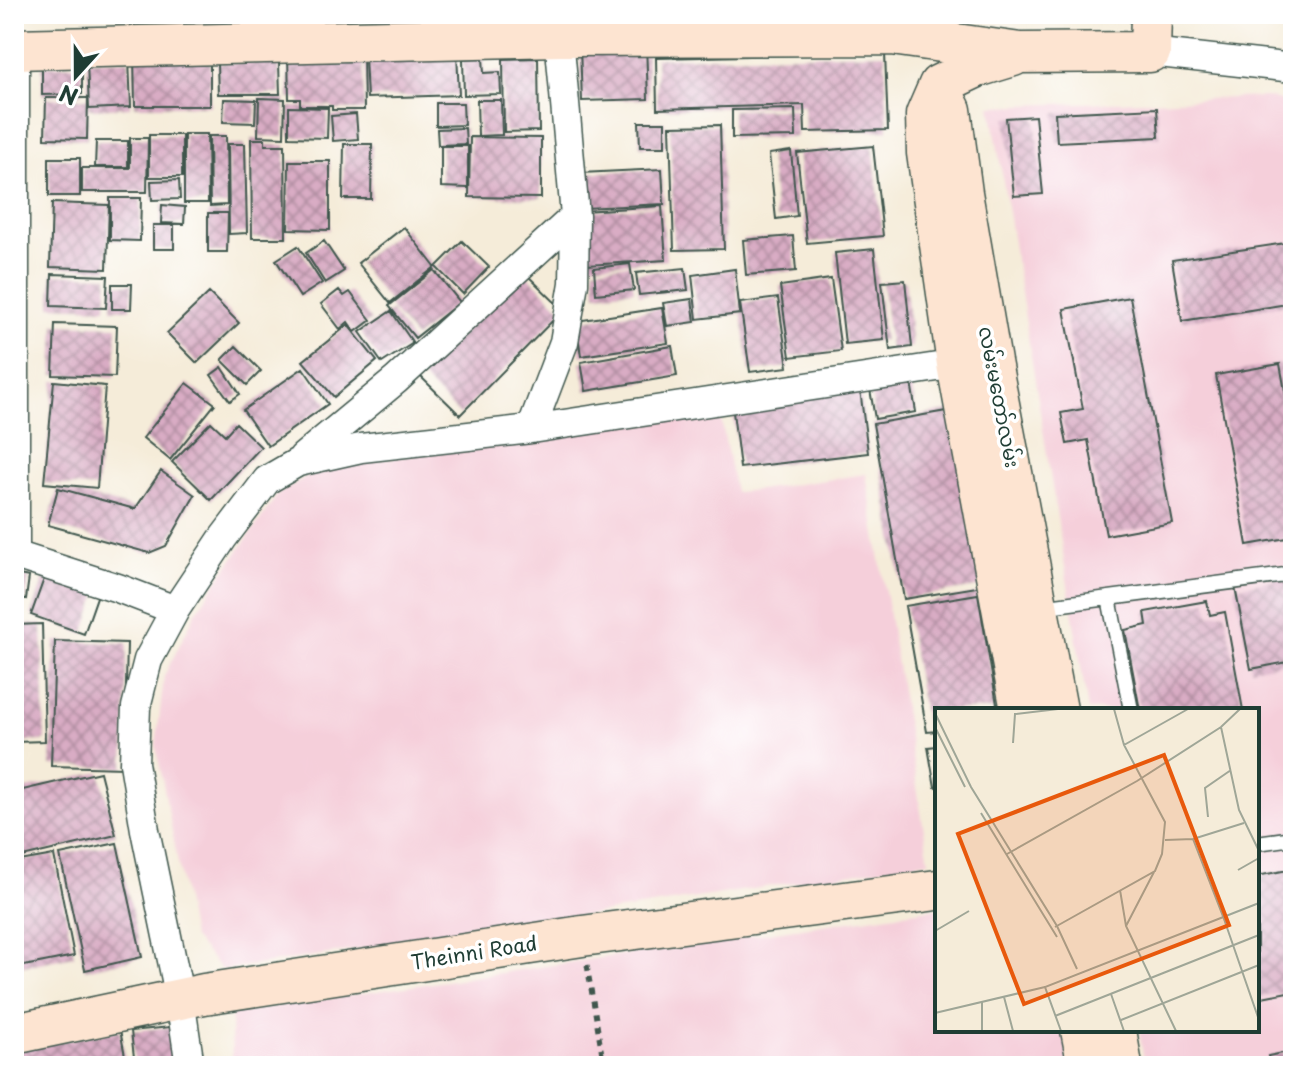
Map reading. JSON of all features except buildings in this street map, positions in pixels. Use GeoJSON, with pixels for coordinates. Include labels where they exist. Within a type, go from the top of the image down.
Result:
{"type":"FeatureCollection","features":[{"type":"Feature","properties":{"kind":"main road"},"geometry":{"type":"LineString","coordinates":[[15,37],[559,25],[892,35],[1020,53]]}},
{"type":"Feature","properties":{"kind":"main road"},"geometry":{"type":"LineString","coordinates":[[892,35],[915,54],[939,85],[977,67],[1020,53],[1150,33]]}},
{"type":"Feature","properties":{"kind":"main road","name":"လမ်းမတော်လမ်း"},"geometry":{"type":"LineString","coordinates":[[939,85],[926,115],[927,153],[974,363],[1021,610],[1056,708]]}},
{"type":"Feature","properties":{"kind":"main road","name":"လမ်းမတော်လမ်း"},"geometry":{"type":"LineString","coordinates":[[1021,610],[1021,708]]}},
{"type":"Feature","properties":{"kind":"main road","name":"Theinni Road"},"geometry":{"type":"LineString","coordinates":[[14,1034],[180,999],[582,936],[935,890]]}},
{"type":"Feature","properties":{"kind":"main road"},"geometry":{"type":"LineString","coordinates":[[1081,1032],[1088,1066]]}},
{"type":"Feature","properties":{"kind":"main road"},"geometry":{"type":"LineString","coordinates":[[1116,1032],[1122,1066]]}},
{"type":"Feature","properties":{"kind":"street"},"geometry":{"type":"LineString","coordinates":[[531,429],[564,342],[574,283],[575,216],[559,25]]}},
{"type":"Feature","properties":{"kind":"street"},"geometry":{"type":"LineString","coordinates":[[1150,33],[1293,68]]}},
{"type":"Feature","properties":{"kind":"street"},"geometry":{"type":"LineString","coordinates":[[15,37],[15,555],[175,610]]}},
{"type":"Feature","properties":{"kind":"street"},"geometry":{"type":"LineString","coordinates":[[190,1066],[134,763],[136,707],[148,660],[175,610],[223,538],[267,480],[298,462],[396,380],[575,216]]}},
{"type":"Feature","properties":{"kind":"street"},"geometry":{"type":"LineString","coordinates":[[298,462],[361,448],[531,429],[974,363]]}},
{"type":"Feature","properties":{"kind":"lane"},"geometry":{"type":"LineString","coordinates":[[1021,610],[1293,574]]}},
{"type":"Feature","properties":{"kind":"lane"},"geometry":{"type":"LineString","coordinates":[[1109,598],[1131,708]]}},
{"type":"Feature","properties":{"kind":"lane"},"geometry":{"type":"LineString","coordinates":[[1259,843],[1293,838]]}},
{"type":"Feature","properties":{"kind":"path"},"geometry":{"type":"LineString","coordinates":[[582,936],[604,1066]]}},
{"type":"Feature","properties":{"kind":"shaded area"},"geometry":{"type":"Polygon","coordinates":[[[1266,97],[1293,103],[1293,1066],[1145,1066],[1139,1032],[1259,1032],[1259,708],[1088,708],[991,106],[1266,97]]]}},
{"type":"Feature","properties":{"kind":"shaded area"},"geometry":{"type":"Polygon","coordinates":[[[719,408],[735,492],[866,474],[929,861],[222,970],[192,937],[156,746],[164,676],[196,612],[278,494],[319,469],[719,408]]]}},
{"type":"Feature","properties":{"kind":"shaded area"},"geometry":{"type":"Polygon","coordinates":[[[935,908],[935,1032],[1070,1032],[1077,1066],[232,1066],[231,1013],[935,908]]]}}]}
